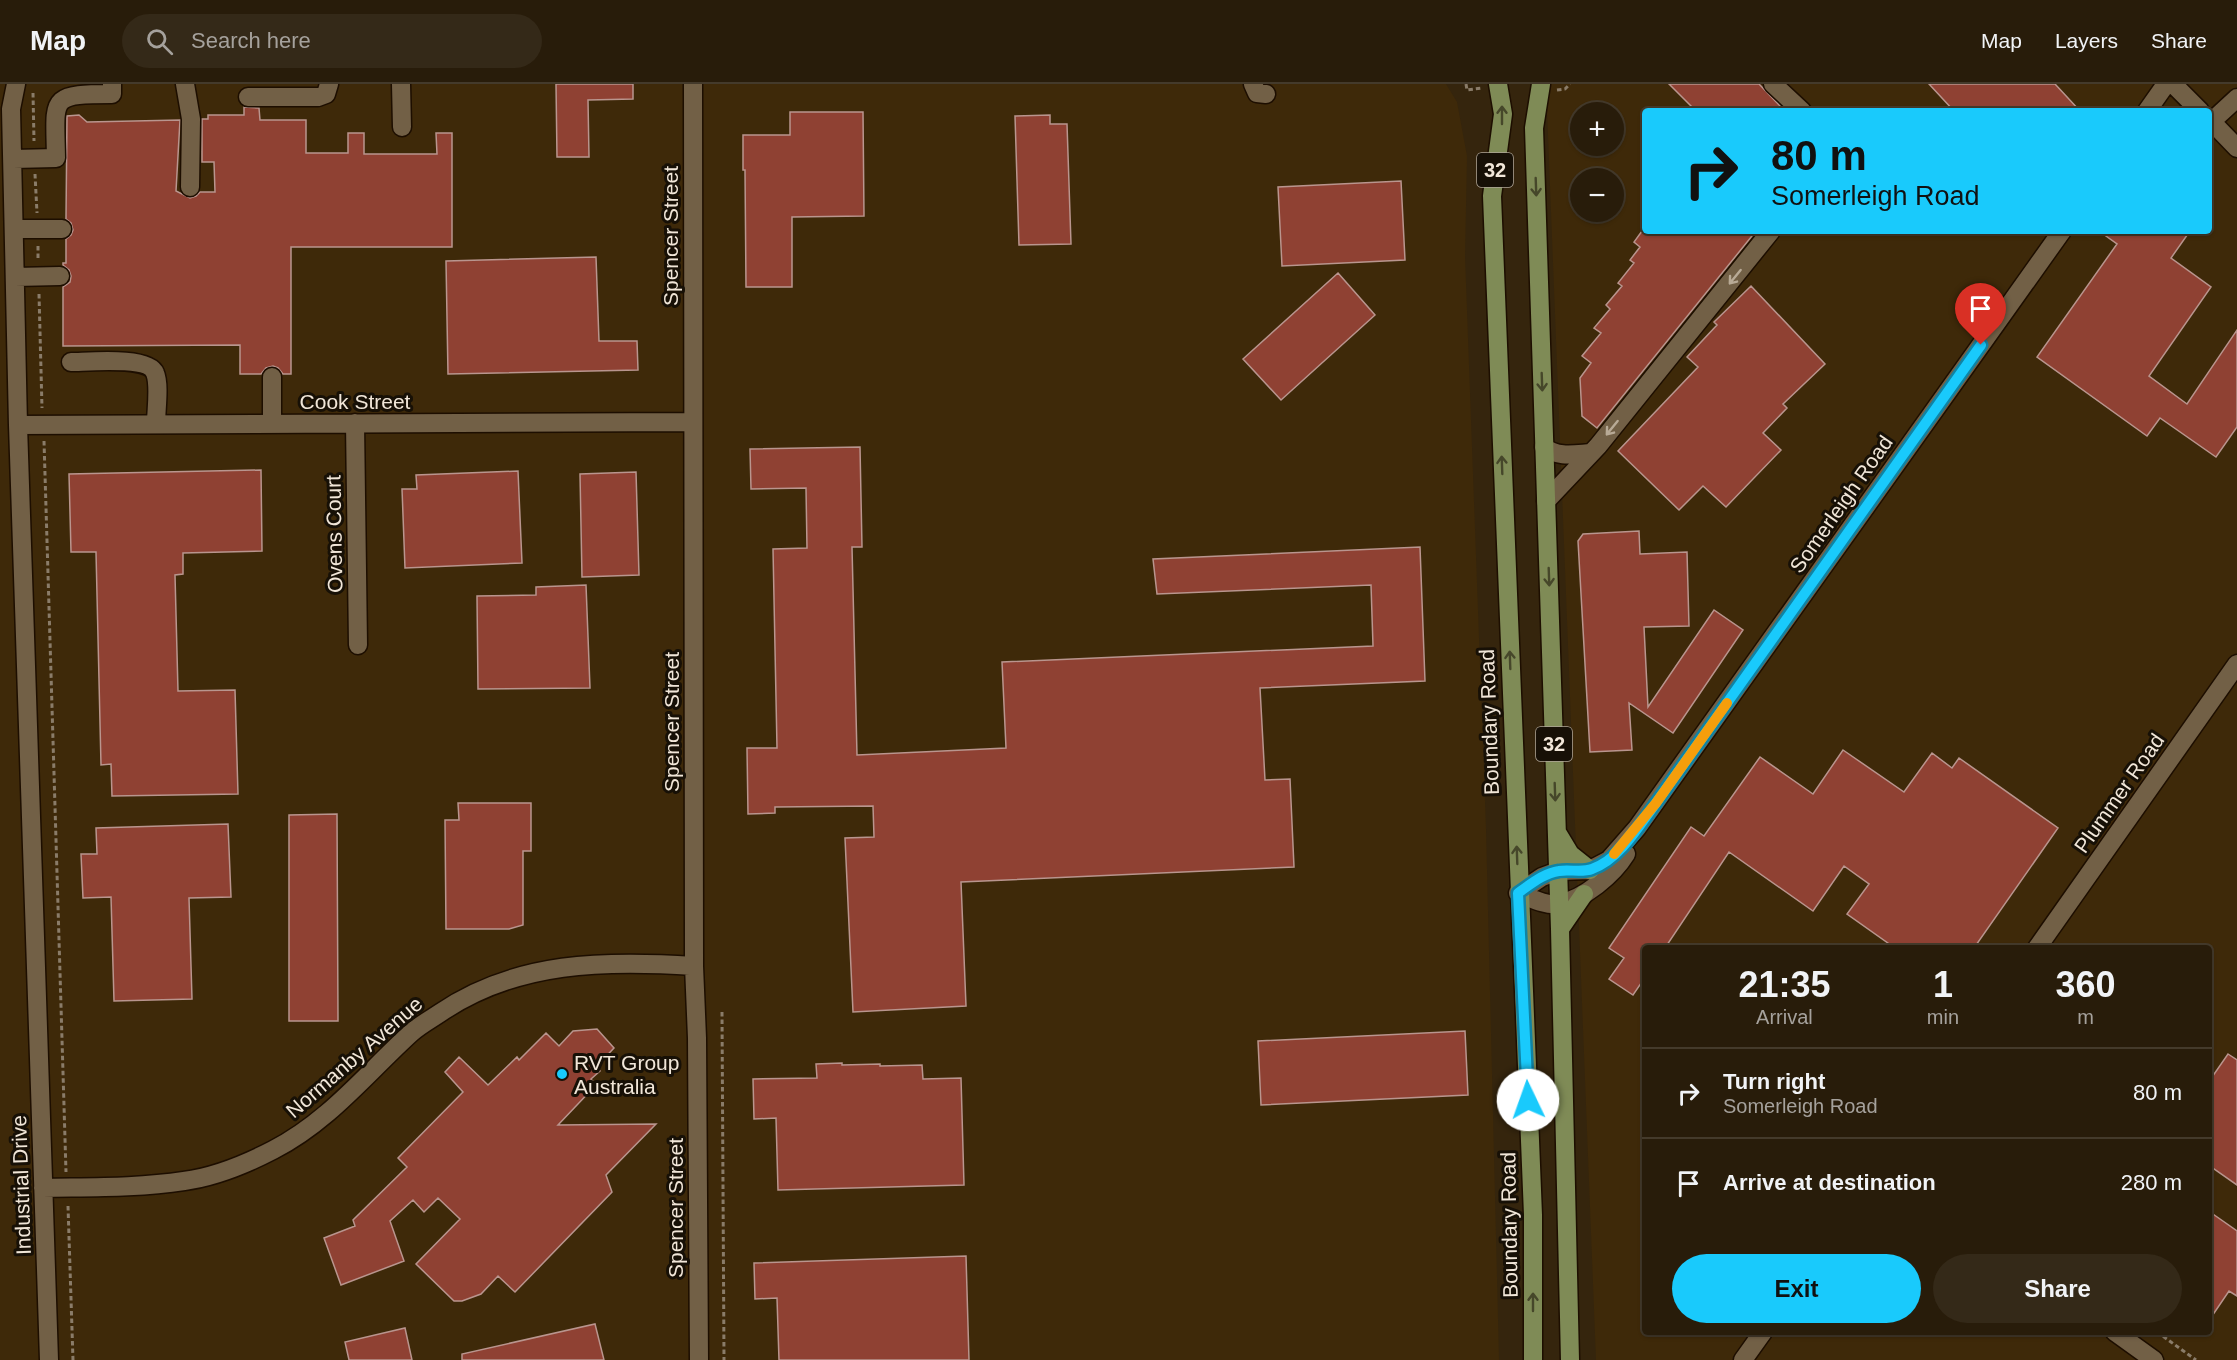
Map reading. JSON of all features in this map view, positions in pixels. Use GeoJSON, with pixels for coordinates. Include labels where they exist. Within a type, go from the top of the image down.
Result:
{"type":"FeatureCollection","features":[{"type":"Feature","properties":{"kind":"main road","name":"Boundary Road"},"geometry":{"type":"LineString","coordinates":[[1498,84],[1503,114],[1492,196],[1518,893],[1533,1215],[1533,1360]]}},
{"type":"Feature","properties":{"kind":"main road","name":"32"},"geometry":{"type":"LineString","coordinates":[[1541,84],[1534,128],[1560,929],[1570,1360]]}},
{"type":"Feature","properties":{"kind":"main road"},"geometry":{"type":"LineString","coordinates":[[1557,832],[1570,854],[1590,870]]}},
{"type":"Feature","properties":{"kind":"main road"},"geometry":{"type":"LineString","coordinates":[[1560,929],[1584,894]]}},
{"type":"Feature","properties":{"kind":"street","name":"Industrial Drive"},"geometry":{"type":"LineString","coordinates":[[4,84],[11,109],[13,159],[18,425],[49,1360]]}},
{"type":"Feature","properties":{"kind":"street"},"geometry":{"type":"LineString","coordinates":[[13,159],[56,158],[55,115],[60,101],[76,94],[112,94],[112,84]]}},
{"type":"Feature","properties":{"kind":"street"},"geometry":{"type":"LineString","coordinates":[[185,84],[191,119],[190,187]]}},
{"type":"Feature","properties":{"kind":"street"},"geometry":{"type":"LineString","coordinates":[[248,97],[318,97],[326,94],[329,84]]}},
{"type":"Feature","properties":{"kind":"street"},"geometry":{"type":"LineString","coordinates":[[401,84],[402,127]]}},
{"type":"Feature","properties":{"kind":"street","name":"Spencer Street"},"geometry":{"type":"LineString","coordinates":[[693,84],[694,966],[697,1038],[699,1360]]}},
{"type":"Feature","properties":{"kind":"street"},"geometry":{"type":"LineString","coordinates":[[1773,84],[1799,108]]}},
{"type":"Feature","properties":{"kind":"street","name":"Industrial Drive"},"geometry":{"type":"LineString","coordinates":[[11,109],[24,85]]}},
{"type":"Feature","properties":{"kind":"street"},"geometry":{"type":"LineString","coordinates":[[2151,108],[2178,86],[2198,108]]}},
{"type":"Feature","properties":{"kind":"street"},"geometry":{"type":"LineString","coordinates":[[2212,115],[2237,98]]}},
{"type":"Feature","properties":{"kind":"street"},"geometry":{"type":"LineString","coordinates":[[2212,123],[2237,148]]}},
{"type":"Feature","properties":{"kind":"street"},"geometry":{"type":"LineString","coordinates":[[14,229],[62,229]]}},
{"type":"Feature","properties":{"kind":"street"},"geometry":{"type":"LineString","coordinates":[[1546,501],[1591,453],[1769,234]]}},
{"type":"Feature","properties":{"kind":"street","name":"Somerleigh Road"},"geometry":{"type":"LineString","coordinates":[[1590,870],[1609,860],[1619,850],[1656,803],[2060,234]]}},
{"type":"Feature","properties":{"kind":"street"},"geometry":{"type":"LineString","coordinates":[[15,277],[60,276]]}},
{"type":"Feature","properties":{"kind":"street"},"geometry":{"type":"LineString","coordinates":[[71,362],[147,364],[155,371],[156,424]]}},
{"type":"Feature","properties":{"kind":"street"},"geometry":{"type":"LineString","coordinates":[[272,377],[272,423]]}},
{"type":"Feature","properties":{"kind":"street","name":"Cook Street"},"geometry":{"type":"LineString","coordinates":[[18,425],[692,422]]}},
{"type":"Feature","properties":{"kind":"street","name":"Ovens Court"},"geometry":{"type":"LineString","coordinates":[[355,423],[358,645]]}},
{"type":"Feature","properties":{"kind":"street"},"geometry":{"type":"LineString","coordinates":[[1544,447],[1558,454],[1591,453]]}},
{"type":"Feature","properties":{"kind":"street","name":"Plummer Road"},"geometry":{"type":"LineString","coordinates":[[2039,945],[2237,664]]}},
{"type":"Feature","properties":{"kind":"street","name":"Somerleigh Road"},"geometry":{"type":"LineString","coordinates":[[1559,904],[1584,894],[1606,879],[1619,864],[1656,803]]}},
{"type":"Feature","properties":{"kind":"street"},"geometry":{"type":"LineString","coordinates":[[1518,893],[1542,877],[1558,871],[1590,870]]}},
{"type":"Feature","properties":{"kind":"street"},"geometry":{"type":"LineString","coordinates":[[1518,893],[1543,903],[1559,904]]}},
{"type":"Feature","properties":{"kind":"street","name":"Normanby Avenue"},"geometry":{"type":"LineString","coordinates":[[43,1188],[185,1181],[239,1165],[272,1151],[301,1135],[335,1108],[413,1031],[453,1004],[488,986],[522,975],[560,967],[607,964],[694,966]]}},
{"type":"Feature","properties":{"kind":"street"},"geometry":{"type":"LineString","coordinates":[[1743,1360],[1761,1335]]}},
{"type":"Feature","properties":{"kind":"street"},"geometry":{"type":"LineString","coordinates":[[2119,1335],[2154,1360]]}},
{"type":"Feature","properties":{"kind":"path"},"geometry":{"type":"LineString","coordinates":[[24,85],[35,158],[73,1360]]}},
{"type":"Feature","properties":{"kind":"path"},"geometry":{"type":"LineString","coordinates":[[722,1012],[724,1360]]}},
{"type":"Feature","properties":{"kind":"path"},"geometry":{"type":"LineString","coordinates":[[2161,1335],[2196,1360]]}},
{"type":"Feature","properties":{"kind":"shaded area"},"geometry":{"type":"Polygon","coordinates":[[[0,84],[1446,84],[1457,102],[1467,156],[1465,256],[1486,829],[1499,1360],[0,1360],[0,84]]]}},
{"type":"Feature","properties":{"kind":"shaded area"},"geometry":{"type":"Polygon","coordinates":[[[1546,84],[2237,84],[2237,1360],[1596,1360],[1546,84]]]}},
{"type":"Feature","properties":{"kind":"building"},"geometry":{"type":"Polygon","coordinates":[[[556,84],[633,84],[633,99],[588,100],[589,157],[557,157],[556,84]]]}},
{"type":"Feature","properties":{"kind":"building"},"geometry":{"type":"Polygon","coordinates":[[[1669,84],[1759,84],[1782,108],[1693,108],[1669,84]]]}},
{"type":"Feature","properties":{"kind":"building"},"geometry":{"type":"Polygon","coordinates":[[[1929,84],[2055,84],[2077,108],[1951,108],[1929,84]]]}},
{"type":"Feature","properties":{"kind":"building"},"geometry":{"type":"Polygon","coordinates":[[[244,107],[259,108],[260,120],[306,120],[306,153],[348,153],[348,133],[364,133],[364,154],[437,154],[436,133],[452,133],[452,247],[291,247],[291,374],[283,374],[273,366],[266,368],[261,374],[240,374],[240,345],[63,346],[63,287],[70,282],[71,276],[63,263],[66,263],[66,239],[73,230],[71,223],[66,219],[67,116],[79,115],[87,122],[180,120],[176,191],[190,198],[200,192],[215,192],[214,162],[202,162],[202,119],[208,119],[208,115],[244,115],[244,107]]]}},
{"type":"Feature","properties":{"kind":"building"},"geometry":{"type":"Polygon","coordinates":[[[790,112],[863,112],[864,216],[792,217],[792,287],[746,287],[743,135],[790,135],[790,112]]]}},
{"type":"Feature","properties":{"kind":"building"},"geometry":{"type":"Polygon","coordinates":[[[1050,115],[1050,124],[1067,124],[1071,244],[1019,245],[1015,116],[1050,115]]]}},
{"type":"Feature","properties":{"kind":"building"},"geometry":{"type":"Polygon","coordinates":[[[1401,181],[1405,260],[1282,266],[1278,187],[1401,181]]]}},
{"type":"Feature","properties":{"kind":"building"},"geometry":{"type":"Polygon","coordinates":[[[1642,231],[1642,234],[1754,234],[1597,428],[1582,416],[1580,378],[1591,363],[1582,356],[1601,333],[1594,328],[1610,309],[1606,305],[1622,286],[1618,283],[1634,263],[1630,260],[1640,247],[1634,242],[1642,231]]]}},
{"type":"Feature","properties":{"kind":"building"},"geometry":{"type":"Polygon","coordinates":[[[2103,234],[2188,234],[2171,258],[2211,287],[2149,376],[2187,404],[2237,330],[2237,427],[2216,457],[2160,418],[2147,436],[2037,357],[2117,244],[2103,234]]]}},
{"type":"Feature","properties":{"kind":"building"},"geometry":{"type":"Polygon","coordinates":[[[596,257],[599,341],[637,341],[638,370],[448,374],[446,261],[596,257]]]}},
{"type":"Feature","properties":{"kind":"building"},"geometry":{"type":"Polygon","coordinates":[[[1338,273],[1375,315],[1281,400],[1243,359],[1338,273]]]}},
{"type":"Feature","properties":{"kind":"building"},"geometry":{"type":"Polygon","coordinates":[[[1751,286],[1825,364],[1783,404],[1787,408],[1763,433],[1781,450],[1726,507],[1703,486],[1679,510],[1618,451],[1698,367],[1687,357],[1717,325],[1714,322],[1751,286]]]}},
{"type":"Feature","properties":{"kind":"building"},"geometry":{"type":"Polygon","coordinates":[[[860,447],[862,547],[852,547],[857,755],[1006,748],[1002,662],[1373,646],[1371,585],[1157,594],[1153,559],[1420,547],[1425,681],[1260,688],[1265,780],[1290,779],[1294,867],[961,882],[966,1006],[853,1012],[845,838],[874,837],[873,806],[775,807],[775,813],[748,814],[747,748],[777,748],[773,549],[807,548],[806,488],[751,489],[750,449],[860,447]]]}},
{"type":"Feature","properties":{"kind":"building"},"geometry":{"type":"Polygon","coordinates":[[[261,470],[262,551],[183,553],[183,574],[175,575],[178,691],[235,690],[238,794],[112,796],[111,764],[101,765],[96,552],[71,552],[69,474],[261,470]]]}},
{"type":"Feature","properties":{"kind":"building"},"geometry":{"type":"Polygon","coordinates":[[[518,471],[522,563],[405,568],[402,489],[417,489],[416,475],[518,471]]]}},
{"type":"Feature","properties":{"kind":"building"},"geometry":{"type":"Polygon","coordinates":[[[636,472],[639,575],[582,577],[580,474],[636,472]]]}},
{"type":"Feature","properties":{"kind":"building"},"geometry":{"type":"Polygon","coordinates":[[[1639,531],[1640,554],[1687,552],[1689,626],[1644,627],[1648,707],[1714,610],[1743,630],[1673,733],[1629,703],[1632,750],[1590,752],[1578,541],[1583,534],[1639,531]]]}},
{"type":"Feature","properties":{"kind":"building"},"geometry":{"type":"Polygon","coordinates":[[[586,585],[590,688],[478,689],[477,596],[536,595],[536,587],[586,585]]]}},
{"type":"Feature","properties":{"kind":"building"},"geometry":{"type":"Polygon","coordinates":[[[1843,750],[1904,792],[1932,753],[1952,768],[1959,758],[2058,828],[1976,945],[1891,945],[1847,914],[1869,884],[1844,866],[1813,911],[1729,852],[1667,945],[1642,945],[1642,982],[1633,995],[1609,979],[1624,958],[1609,948],[1691,827],[1704,836],[1760,757],[1813,794],[1843,750]]]}},
{"type":"Feature","properties":{"kind":"building"},"geometry":{"type":"Polygon","coordinates":[[[458,803],[531,803],[531,851],[523,851],[523,925],[509,929],[446,929],[445,820],[459,820],[458,803]]]}},
{"type":"Feature","properties":{"kind":"building"},"geometry":{"type":"Polygon","coordinates":[[[337,814],[338,1021],[289,1021],[289,815],[337,814]]]}},
{"type":"Feature","properties":{"kind":"building"},"geometry":{"type":"Polygon","coordinates":[[[228,824],[231,897],[189,898],[192,999],[114,1001],[111,897],[83,898],[81,854],[97,854],[96,828],[228,824]]]}},
{"type":"Feature","properties":{"kind":"building"},"geometry":{"type":"Polygon","coordinates":[[[597,1029],[614,1048],[596,1067],[600,1071],[591,1079],[596,1085],[558,1125],[656,1124],[606,1175],[612,1192],[515,1292],[498,1276],[481,1294],[462,1301],[454,1301],[416,1264],[460,1219],[438,1198],[424,1212],[413,1200],[390,1221],[404,1261],[341,1285],[324,1238],[355,1226],[353,1220],[407,1167],[398,1158],[463,1092],[445,1072],[459,1057],[488,1085],[517,1057],[519,1060],[546,1033],[559,1046],[573,1031],[597,1029]]]}},
{"type":"Feature","properties":{"kind":"building"},"geometry":{"type":"Polygon","coordinates":[[[1465,1031],[1468,1095],[1261,1105],[1258,1041],[1465,1031]]]}},
{"type":"Feature","properties":{"kind":"building"},"geometry":{"type":"Polygon","coordinates":[[[2228,1054],[2237,1060],[2237,1185],[2212,1167],[2212,1077],[2228,1054]]]}},
{"type":"Feature","properties":{"kind":"building"},"geometry":{"type":"Polygon","coordinates":[[[842,1063],[842,1065],[880,1064],[880,1066],[922,1065],[923,1079],[961,1078],[964,1185],[778,1190],[776,1118],[754,1119],[753,1079],[817,1078],[816,1064],[842,1063]]]}},
{"type":"Feature","properties":{"kind":"building"},"geometry":{"type":"Polygon","coordinates":[[[2212,1213],[2237,1231],[2237,1296],[2229,1291],[2212,1316],[2212,1213]]]}},
{"type":"Feature","properties":{"kind":"building"},"geometry":{"type":"Polygon","coordinates":[[[966,1256],[969,1360],[779,1360],[777,1298],[755,1299],[754,1263],[966,1256]]]}},
{"type":"Feature","properties":{"kind":"building"},"geometry":{"type":"Polygon","coordinates":[[[595,1324],[604,1360],[462,1360],[462,1354],[595,1324]]]}},
{"type":"Feature","properties":{"kind":"building"},"geometry":{"type":"Polygon","coordinates":[[[405,1328],[412,1360],[349,1360],[345,1342],[405,1328]]]}},
{"type":"Feature","properties":{"kind":"slow traffic"},"geometry":{"type":"LineString","coordinates":[[1614,854],[1656,803],[1727,703]]}},
{"type":"Feature","properties":{"kind":"place","name":"RVT Group Australia"},"geometry":{"type":"Point","coordinates":[562,1074]}},
{"type":"Feature","properties":{"kind":"route"},"geometry":{"type":"LineString","coordinates":[[1528,1100],[1518,893],[1542,877],[1558,871],[1590,870],[1609,860],[1619,850],[1656,803],[1981,345]]}}]}
